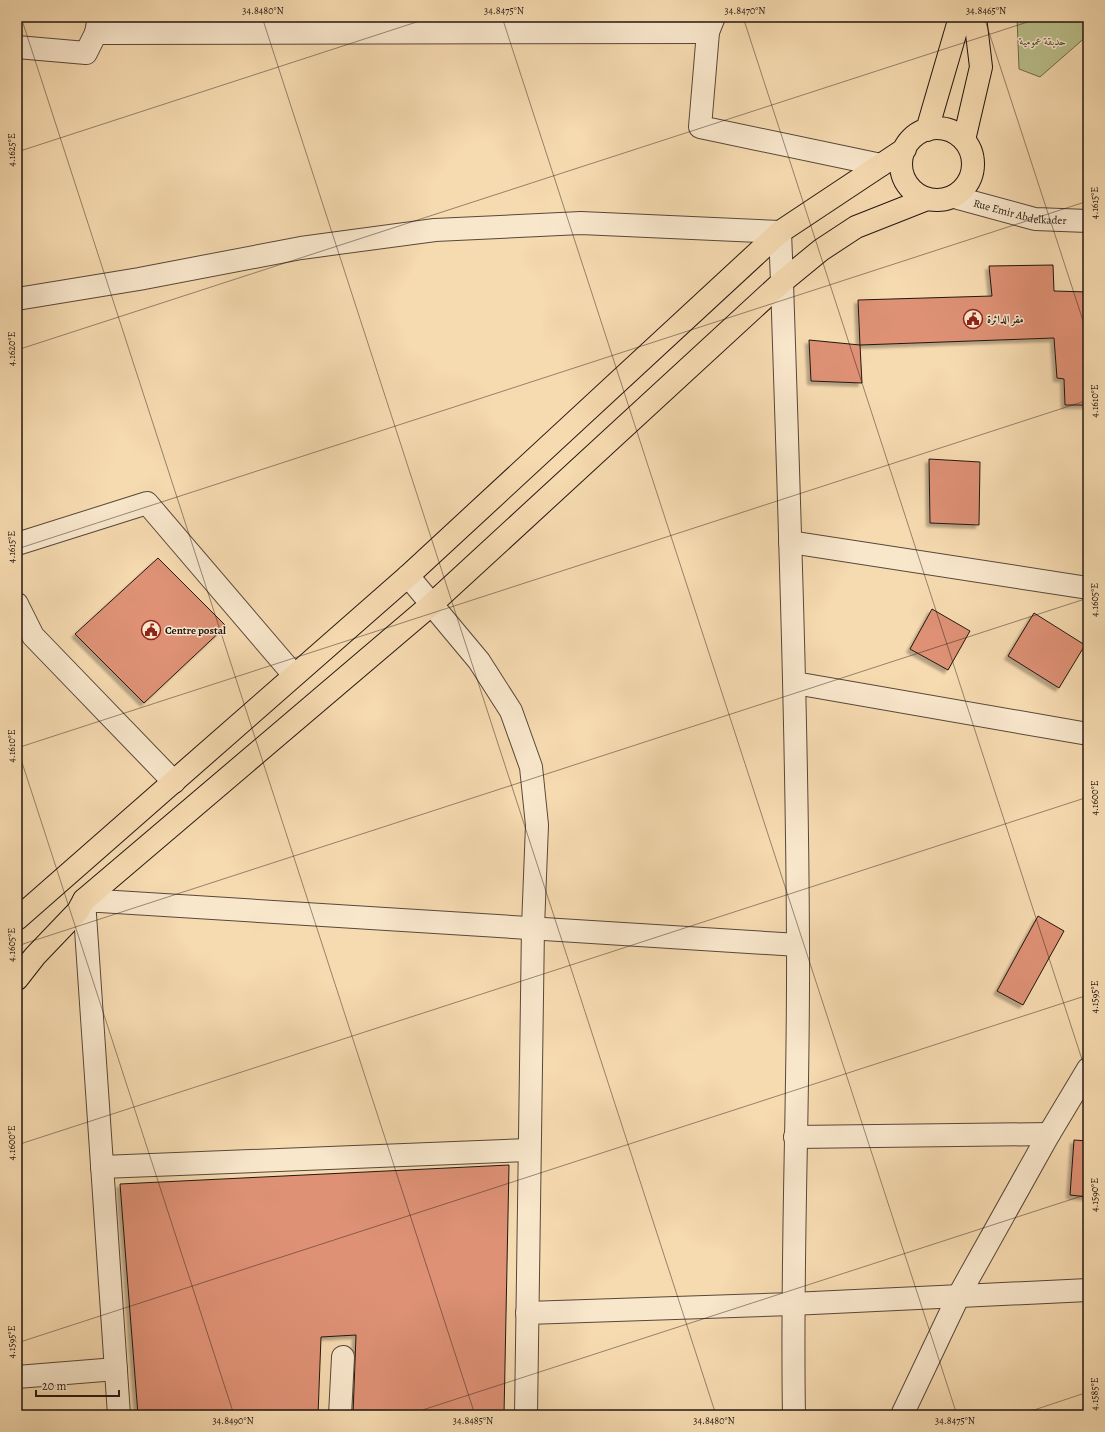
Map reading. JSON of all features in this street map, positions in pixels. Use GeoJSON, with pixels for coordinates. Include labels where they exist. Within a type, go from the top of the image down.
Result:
{"type":"FeatureCollection","features":[{"type":"Feature","properties":{"kind":"main road"},"geometry":{"type":"LineString","coordinates":[[927,130],[960,17]]}},
{"type":"Feature","properties":{"kind":"main road"},"geometry":{"type":"LineString","coordinates":[[964,140],[981,67],[975,17]]}},
{"type":"Feature","properties":{"kind":"main road"},"geometry":{"type":"LineString","coordinates":[[17,918],[408,576],[780,232],[882,165],[905,149],[918,134],[927,130],[937,128],[947,130],[956,133],[964,140],[971,151],[974,164],[971,177],[965,188],[954,197],[945,200],[927,199],[916,194],[902,173],[902,161],[905,149]]}},
{"type":"Feature","properties":{"kind":"main road"},"geometry":{"type":"LineString","coordinates":[[17,978],[34,956],[78,911],[84,900],[432,604],[782,282],[821,250],[856,227],[927,199]]}},
{"type":"Feature","properties":{"kind":"street"},"geometry":{"type":"LineString","coordinates":[[17,47],[86,53],[98,25],[711,25],[700,127],[882,165]]}},
{"type":"Feature","properties":{"kind":"street","name":"Rue Emir Abdelkader"},"geometry":{"type":"LineString","coordinates":[[954,197],[1035,219],[1088,221]]}},
{"type":"Feature","properties":{"kind":"street"},"geometry":{"type":"LineString","coordinates":[[17,300],[139,279],[301,248],[435,230],[581,223],[780,232],[795,683],[798,945],[792,1304],[794,1415]]}},
{"type":"Feature","properties":{"kind":"street"},"geometry":{"type":"LineString","coordinates":[[17,544],[147,503],[294,675]]}},
{"type":"Feature","properties":{"kind":"street"},"geometry":{"type":"LineString","coordinates":[[790,542],[1088,588]]}},
{"type":"Feature","properties":{"kind":"street"},"geometry":{"type":"LineString","coordinates":[[408,576],[479,661],[511,711],[531,767],[537,825],[533,927],[526,1415]]}},
{"type":"Feature","properties":{"kind":"street"},"geometry":{"type":"LineString","coordinates":[[17,604],[33,636],[174,782]]}},
{"type":"Feature","properties":{"kind":"street"},"geometry":{"type":"LineString","coordinates":[[795,683],[1088,734]]}},
{"type":"Feature","properties":{"kind":"street"},"geometry":{"type":"LineString","coordinates":[[119,1415],[84,900],[533,927],[798,945]]}},
{"type":"Feature","properties":{"kind":"street"},"geometry":{"type":"LineString","coordinates":[[902,1415],[959,1295],[1049,1134],[1088,1069]]}},
{"type":"Feature","properties":{"kind":"street"},"geometry":{"type":"LineString","coordinates":[[795,1137],[1049,1134]]}},
{"type":"Feature","properties":{"kind":"street"},"geometry":{"type":"LineString","coordinates":[[102,1167],[530,1150]]}},
{"type":"Feature","properties":{"kind":"street"},"geometry":{"type":"LineString","coordinates":[[527,1313],[792,1304],[1088,1290]]}},
{"type":"Feature","properties":{"kind":"street"},"geometry":{"type":"LineString","coordinates":[[340,1415],[343,1357]]}},
{"type":"Feature","properties":{"kind":"street"},"geometry":{"type":"LineString","coordinates":[[17,1377],[116,1369]]}},
{"type":"Feature","properties":{"kind":"green space","name":"حديقة عمومية"},"geometry":{"type":"Polygon","coordinates":[[[1017,17],[1088,17],[1088,35],[1040,77],[1019,69],[1017,17]]]}},
{"type":"Feature","properties":{"kind":"building","name":"مقر الدائرة"},"geometry":{"type":"Polygon","coordinates":[[[1053,265],[1054,291],[1088,292],[1088,405],[1065,405],[1064,379],[1057,378],[1054,338],[860,345],[858,300],[992,296],[989,266],[1053,265]]]}},
{"type":"Feature","properties":{"kind":"building"},"geometry":{"type":"Polygon","coordinates":[[[809,340],[860,345],[862,383],[811,381],[809,340]]]}},
{"type":"Feature","properties":{"kind":"building"},"geometry":{"type":"Polygon","coordinates":[[[929,459],[980,462],[979,525],[930,523],[929,459]]]}},
{"type":"Feature","properties":{"kind":"building","name":"Centre postal"},"geometry":{"type":"Polygon","coordinates":[[[158,558],[226,626],[144,703],[75,634],[158,558]]]}},
{"type":"Feature","properties":{"kind":"building"},"geometry":{"type":"Polygon","coordinates":[[[932,609],[970,631],[948,670],[910,649],[932,609]]]}},
{"type":"Feature","properties":{"kind":"building"},"geometry":{"type":"Polygon","coordinates":[[[1034,613],[1085,645],[1059,688],[1008,656],[1034,613]]]}},
{"type":"Feature","properties":{"kind":"building"},"geometry":{"type":"Polygon","coordinates":[[[1038,916],[1064,931],[1023,1005],[997,991],[1038,916]]]}},
{"type":"Feature","properties":{"kind":"building"},"geometry":{"type":"Polygon","coordinates":[[[1074,1140],[1088,1141],[1088,1197],[1070,1195],[1074,1140]]]}},
{"type":"Feature","properties":{"kind":"building"},"geometry":{"type":"Polygon","coordinates":[[[509,1165],[504,1415],[353,1415],[356,1335],[321,1337],[318,1415],[138,1415],[120,1184],[509,1165]]]}},
{"type":"Feature","properties":{"kind":"place","name":"مقر الدائرة"},"geometry":{"type":"Point","coordinates":[973,319]}},
{"type":"Feature","properties":{"kind":"place","name":"Centre postal"},"geometry":{"type":"Point","coordinates":[151,630]}}]}
